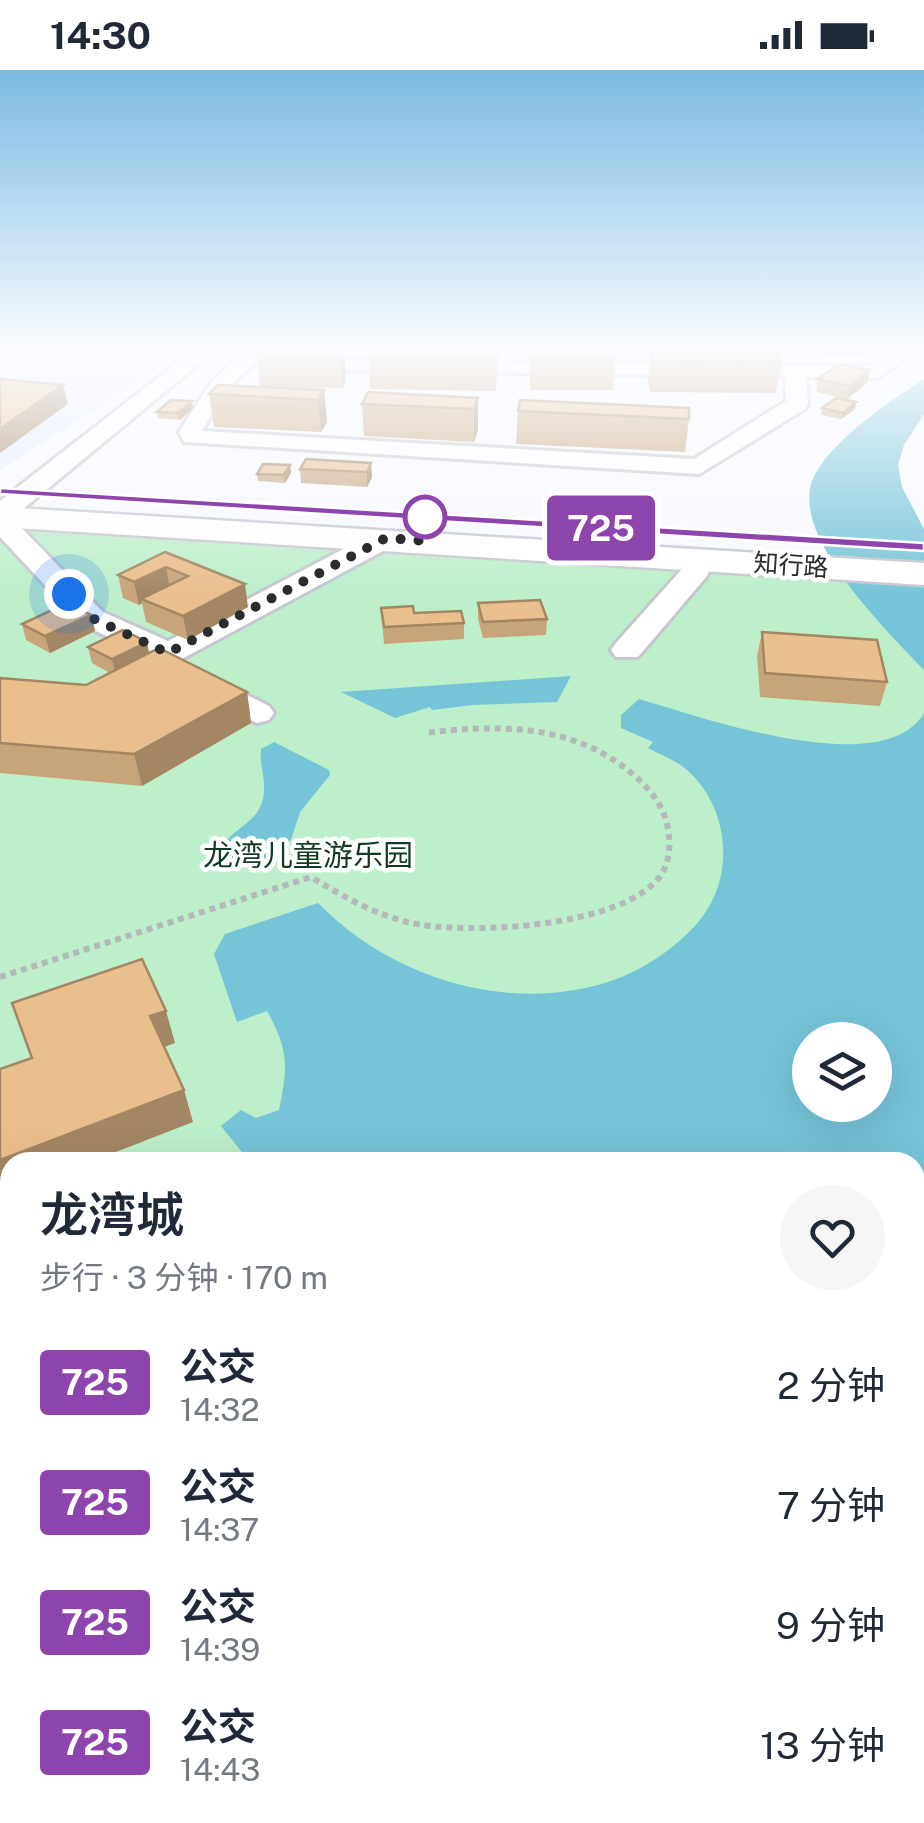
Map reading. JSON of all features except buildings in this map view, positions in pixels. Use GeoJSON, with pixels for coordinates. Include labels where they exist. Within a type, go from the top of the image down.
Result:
{"type":"FeatureCollection","features":[{"type":"Feature","properties":{"kind":"main road","name":"知行路"},"geometry":{"type":"LineString","coordinates":[[14,492],[808,553],[924,574]]}},
{"type":"Feature","properties":{"kind":"main road","name":"知行路"},"geometry":{"type":"LineString","coordinates":[[0,518],[700,559],[924,547]]}},
{"type":"Feature","properties":{"kind":"street"},"geometry":{"type":"LineString","coordinates":[[97,431],[14,492],[0,518],[92,618],[168,653]]}},
{"type":"Feature","properties":{"kind":"street"},"geometry":{"type":"LineString","coordinates":[[191,431],[192,437],[699,467],[755,431]]}},
{"type":"Feature","properties":{"kind":"street"},"geometry":{"type":"LineString","coordinates":[[257,713],[154,660],[386,538]]}},
{"type":"Feature","properties":{"kind":"street"},"geometry":{"type":"LineString","coordinates":[[627,650],[697,570],[700,559]]}},
{"type":"Feature","properties":{"kind":"path"},"geometry":{"type":"LineString","coordinates":[[0,977],[311,877],[342,900],[405,921],[470,933],[542,926],[618,906],[658,878],[673,843],[662,808],[643,782],[617,760],[581,740],[536,729],[484,725],[424,733]]}},
{"type":"Feature","properties":{"kind":"shaded area"},"geometry":{"type":"Polygon","coordinates":[[[0,431],[61,431],[0,470],[0,431]]]}},
{"type":"Feature","properties":{"kind":"green space","name":"龙湾儿童游乐园"},"geometry":{"type":"Polygon","coordinates":[[[34,531],[924,587],[924,1152],[0,1152],[0,540],[11,533],[34,531]]]}},
{"type":"Feature","properties":{"kind":"water"},"geometry":{"type":"Polygon","coordinates":[[[854,431],[913,431],[898,465],[902,487],[924,529],[924,670],[850,587],[819,536],[811,512],[810,489],[826,458],[854,431]]]}},
{"type":"Feature","properties":{"kind":"water"},"geometry":{"type":"Polygon","coordinates":[[[571,676],[557,702],[432,710],[430,707],[395,718],[341,692],[571,676]]]}},
{"type":"Feature","properties":{"kind":"water"},"geometry":{"type":"Polygon","coordinates":[[[639,699],[745,729],[832,744],[871,743],[902,733],[924,713],[924,1152],[242,1152],[221,1126],[241,1110],[256,1118],[279,1110],[285,1059],[267,1011],[237,1022],[214,954],[225,934],[318,903],[380,952],[453,983],[532,994],[572,990],[624,976],[662,955],[703,916],[714,898],[723,857],[722,836],[709,797],[682,766],[648,748],[653,742],[621,728],[621,715],[639,699]]]}},
{"type":"Feature","properties":{"kind":"water"},"geometry":{"type":"Polygon","coordinates":[[[274,742],[329,770],[330,775],[300,812],[291,840],[269,860],[254,867],[220,862],[230,837],[261,805],[261,749],[274,742]]]}},
{"type":"Feature","properties":{"kind":"bus line","name":"725"},"geometry":{"type":"LineString","coordinates":[[0,491],[924,547]]}},
{"type":"Feature","properties":{"kind":"route"},"geometry":{"type":"LineString","coordinates":[[69,594],[92,618],[168,653],[386,538],[425,541],[425,517]]}}]}
